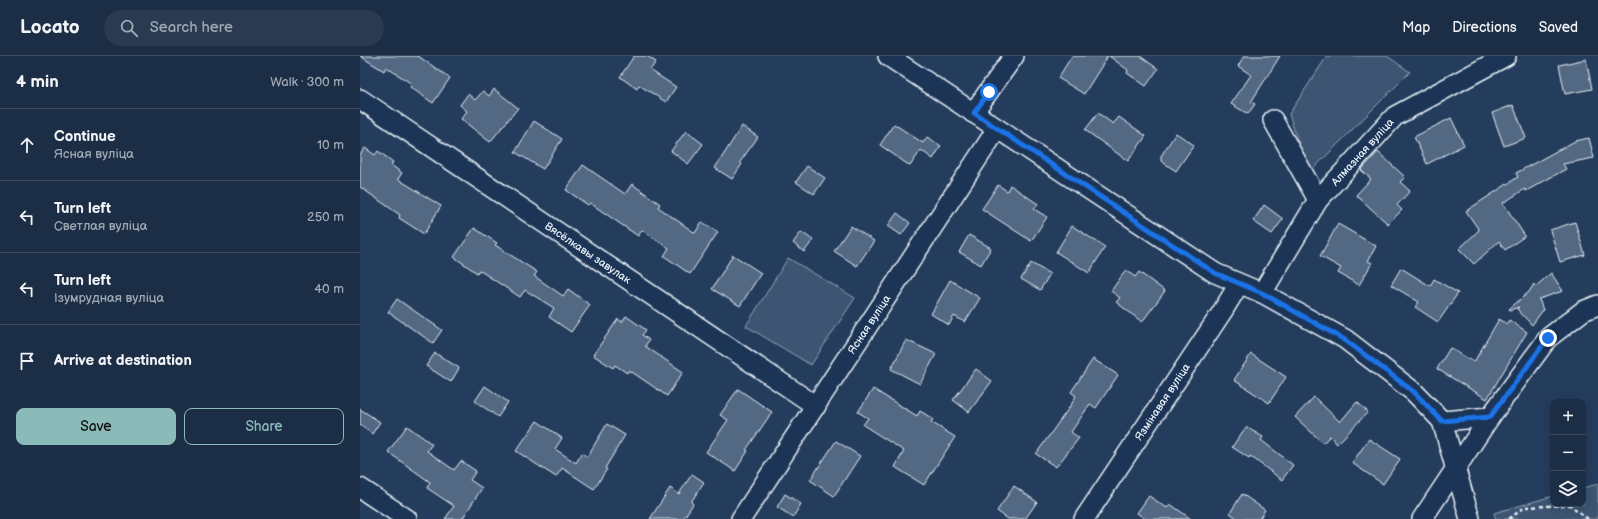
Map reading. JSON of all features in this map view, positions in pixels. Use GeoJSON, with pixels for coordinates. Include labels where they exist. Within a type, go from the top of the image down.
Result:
{"type":"FeatureCollection","features":[{"type":"Feature","properties":{"kind":"street"},"geometry":{"type":"LineString","coordinates":[[888,56],[1215,273],[1262,293],[1345,340],[1414,392],[1442,421],[1470,519]]}},
{"type":"Feature","properties":{"kind":"street"},"geometry":{"type":"LineString","coordinates":[[974,113],[1014,56]]}},
{"type":"Feature","properties":{"kind":"street","name":"Алмазная вуліца"},"geometry":{"type":"LineString","coordinates":[[1262,293],[1318,200],[1395,116],[1506,56]]}},
{"type":"Feature","properties":{"kind":"street","name":"Вясёлкавы завулак"},"geometry":{"type":"LineString","coordinates":[[360,99],[816,406]]}},
{"type":"Feature","properties":{"kind":"street"},"geometry":{"type":"LineString","coordinates":[[1273,120],[1318,200]]}},
{"type":"Feature","properties":{"kind":"street","name":"Ясная вуліца"},"geometry":{"type":"LineString","coordinates":[[741,519],[997,129]]}},
{"type":"Feature","properties":{"kind":"street","name":"Язмінавая вуліца"},"geometry":{"type":"LineString","coordinates":[[1084,519],[1222,312],[1239,284]]}},
{"type":"Feature","properties":{"kind":"street"},"geometry":{"type":"LineString","coordinates":[[1422,519],[1490,417],[1548,338],[1583,311],[1598,305]]}},
{"type":"Feature","properties":{"kind":"street"},"geometry":{"type":"LineString","coordinates":[[1442,421],[1490,417]]}},
{"type":"Feature","properties":{"kind":"street"},"geometry":{"type":"LineString","coordinates":[[360,488],[407,519]]}},
{"type":"Feature","properties":{"kind":"path"},"geometry":{"type":"LineString","coordinates":[[1509,519],[1525,507],[1570,505],[1588,519]]}},
{"type":"Feature","properties":{"kind":"shaded area"},"geometry":{"type":"Polygon","coordinates":[[[1327,56],[1387,56],[1410,72],[1310,172],[1289,114],[1327,56]]]}},
{"type":"Feature","properties":{"kind":"shaded area"},"geometry":{"type":"Polygon","coordinates":[[[788,258],[855,298],[811,365],[746,326],[788,258]]]}},
{"type":"Feature","properties":{"kind":"shaded area"},"geometry":{"type":"Polygon","coordinates":[[[1598,484],[1598,519],[1496,519],[1494,513],[1550,497],[1550,507],[1586,507],[1586,487],[1598,484]]]}},
{"type":"Feature","properties":{"kind":"building"},"geometry":{"type":"Polygon","coordinates":[[[360,56],[418,56],[450,78],[433,103],[410,87],[412,84],[386,67],[384,71],[360,56]]]}},
{"type":"Feature","properties":{"kind":"building"},"geometry":{"type":"Polygon","coordinates":[[[634,56],[647,56],[656,62],[650,70],[676,87],[666,102],[639,85],[637,89],[620,77],[634,56]]]}},
{"type":"Feature","properties":{"kind":"building"},"geometry":{"type":"Polygon","coordinates":[[[1072,56],[1108,56],[1084,94],[1058,78],[1072,56]]]}},
{"type":"Feature","properties":{"kind":"building"},"geometry":{"type":"Polygon","coordinates":[[[1109,56],[1140,56],[1158,69],[1146,86],[1127,73],[1128,70],[1109,56]]]}},
{"type":"Feature","properties":{"kind":"building"},"geometry":{"type":"Polygon","coordinates":[[[1244,56],[1280,56],[1251,102],[1255,104],[1248,114],[1231,104],[1251,75],[1238,66],[1244,56]]]}},
{"type":"Feature","properties":{"kind":"building"},"geometry":{"type":"Polygon","coordinates":[[[1586,59],[1592,89],[1565,94],[1559,65],[1586,59]]]}},
{"type":"Feature","properties":{"kind":"building"},"geometry":{"type":"Polygon","coordinates":[[[494,89],[518,108],[490,142],[461,119],[467,111],[460,105],[468,94],[475,100],[483,91],[489,96],[494,89]]]}},
{"type":"Feature","properties":{"kind":"building"},"geometry":{"type":"Polygon","coordinates":[[[1513,105],[1526,138],[1504,146],[1492,113],[1513,105]]]}},
{"type":"Feature","properties":{"kind":"building"},"geometry":{"type":"Polygon","coordinates":[[[1098,113],[1113,124],[1119,117],[1146,136],[1128,161],[1085,130],[1098,113]]]}},
{"type":"Feature","properties":{"kind":"building"},"geometry":{"type":"Polygon","coordinates":[[[1451,118],[1464,145],[1427,164],[1414,137],[1451,118]]]}},
{"type":"Feature","properties":{"kind":"building"},"geometry":{"type":"Polygon","coordinates":[[[534,121],[562,139],[543,169],[515,152],[534,121]]]}},
{"type":"Feature","properties":{"kind":"building"},"geometry":{"type":"Polygon","coordinates":[[[894,124],[923,143],[927,137],[941,146],[933,159],[921,150],[910,166],[880,145],[894,124]]]}},
{"type":"Feature","properties":{"kind":"building"},"geometry":{"type":"Polygon","coordinates":[[[742,126],[758,137],[740,162],[742,164],[732,179],[715,168],[742,126]]]}},
{"type":"Feature","properties":{"kind":"building"},"geometry":{"type":"Polygon","coordinates":[[[686,131],[703,144],[688,164],[671,151],[686,131]]]}},
{"type":"Feature","properties":{"kind":"building"},"geometry":{"type":"Polygon","coordinates":[[[1176,133],[1194,145],[1176,171],[1161,161],[1161,156],[1176,133]]]}},
{"type":"Feature","properties":{"kind":"building"},"geometry":{"type":"Polygon","coordinates":[[[1589,138],[1594,158],[1563,164],[1566,169],[1526,191],[1525,189],[1503,203],[1525,236],[1505,250],[1499,241],[1474,264],[1459,249],[1479,230],[1466,211],[1518,177],[1516,173],[1575,141],[1589,138]]]}},
{"type":"Feature","properties":{"kind":"building"},"geometry":{"type":"Polygon","coordinates":[[[365,148],[375,155],[378,151],[393,162],[391,165],[402,173],[398,179],[441,206],[424,234],[399,218],[400,215],[360,187],[360,155],[365,148]]]}},
{"type":"Feature","properties":{"kind":"building"},"geometry":{"type":"Polygon","coordinates":[[[1378,152],[1405,177],[1400,182],[1410,191],[1397,205],[1402,210],[1388,224],[1356,195],[1371,179],[1361,170],[1378,152]]]}},
{"type":"Feature","properties":{"kind":"building"},"geometry":{"type":"Polygon","coordinates":[[[583,165],[625,194],[632,184],[660,204],[658,207],[695,233],[702,222],[718,232],[690,274],[664,256],[669,248],[642,230],[638,236],[590,203],[588,205],[566,190],[583,165]]]}},
{"type":"Feature","properties":{"kind":"building"},"geometry":{"type":"Polygon","coordinates":[[[807,166],[825,178],[814,194],[796,182],[807,166]]]}},
{"type":"Feature","properties":{"kind":"building"},"geometry":{"type":"Polygon","coordinates":[[[998,185],[1007,191],[1010,185],[1038,204],[1034,209],[1047,217],[1031,241],[982,209],[998,185]]]}},
{"type":"Feature","properties":{"kind":"building"},"geometry":{"type":"Polygon","coordinates":[[[1264,205],[1283,219],[1272,234],[1253,221],[1264,205]]]}},
{"type":"Feature","properties":{"kind":"building"},"geometry":{"type":"Polygon","coordinates":[[[897,213],[910,223],[901,235],[888,226],[897,213]]]}},
{"type":"Feature","properties":{"kind":"building"},"geometry":{"type":"Polygon","coordinates":[[[1575,222],[1585,255],[1560,262],[1550,230],[1575,222]]]}},
{"type":"Feature","properties":{"kind":"building"},"geometry":{"type":"Polygon","coordinates":[[[1338,224],[1376,246],[1368,261],[1372,263],[1359,285],[1338,273],[1341,268],[1320,256],[1338,224]]]}},
{"type":"Feature","properties":{"kind":"building"},"geometry":{"type":"Polygon","coordinates":[[[851,226],[874,241],[857,266],[834,251],[851,226]]]}},
{"type":"Feature","properties":{"kind":"building"},"geometry":{"type":"Polygon","coordinates":[[[1072,226],[1105,247],[1089,273],[1056,252],[1072,226]]]}},
{"type":"Feature","properties":{"kind":"building"},"geometry":{"type":"Polygon","coordinates":[[[474,228],[497,243],[495,245],[537,272],[534,276],[563,296],[568,289],[590,305],[571,332],[549,317],[554,308],[525,290],[520,297],[479,270],[477,273],[454,257],[474,228]]]}},
{"type":"Feature","properties":{"kind":"building"},"geometry":{"type":"Polygon","coordinates":[[[801,232],[813,240],[804,252],[793,243],[801,232]]]}},
{"type":"Feature","properties":{"kind":"building"},"geometry":{"type":"Polygon","coordinates":[[[969,235],[991,248],[981,265],[959,252],[969,235]]]}},
{"type":"Feature","properties":{"kind":"building"},"geometry":{"type":"Polygon","coordinates":[[[733,255],[761,273],[740,306],[712,289],[733,255]]]}},
{"type":"Feature","properties":{"kind":"building"},"geometry":{"type":"Polygon","coordinates":[[[1031,263],[1050,274],[1040,290],[1021,279],[1031,263]]]}},
{"type":"Feature","properties":{"kind":"building"},"geometry":{"type":"Polygon","coordinates":[[[1401,268],[1430,286],[1434,279],[1458,293],[1438,322],[1415,307],[1419,302],[1391,285],[1401,268]]]}},
{"type":"Feature","properties":{"kind":"building"},"geometry":{"type":"Polygon","coordinates":[[[1126,270],[1135,277],[1139,272],[1165,291],[1142,322],[1116,302],[1120,298],[1111,291],[1126,270]]]}},
{"type":"Feature","properties":{"kind":"building"},"geometry":{"type":"Polygon","coordinates":[[[1551,273],[1563,291],[1539,299],[1543,310],[1532,325],[1517,309],[1519,307],[1509,309],[1529,292],[1534,284],[1535,287],[1551,273]]]}},
{"type":"Feature","properties":{"kind":"building"},"geometry":{"type":"Polygon","coordinates":[[[950,280],[980,298],[965,322],[954,316],[949,325],[931,314],[950,280]]]}},
{"type":"Feature","properties":{"kind":"building"},"geometry":{"type":"Polygon","coordinates":[[[397,299],[442,330],[433,343],[388,312],[397,299]]]}},
{"type":"Feature","properties":{"kind":"building"},"geometry":{"type":"Polygon","coordinates":[[[626,316],[646,330],[642,335],[649,340],[645,346],[683,372],[667,396],[629,370],[627,373],[615,365],[613,368],[593,355],[618,319],[622,322],[626,316]]]}},
{"type":"Feature","properties":{"kind":"building"},"geometry":{"type":"Polygon","coordinates":[[[1499,319],[1507,324],[1509,320],[1527,332],[1487,399],[1437,369],[1450,348],[1474,362],[1499,319]]]}},
{"type":"Feature","properties":{"kind":"building"},"geometry":{"type":"Polygon","coordinates":[[[906,340],[936,354],[920,384],[891,369],[906,340]]]}},
{"type":"Feature","properties":{"kind":"building"},"geometry":{"type":"Polygon","coordinates":[[[435,353],[459,368],[451,382],[426,366],[435,353]]]}},
{"type":"Feature","properties":{"kind":"building"},"geometry":{"type":"Polygon","coordinates":[[[1251,354],[1286,377],[1269,403],[1234,380],[1251,354]]]}},
{"type":"Feature","properties":{"kind":"building"},"geometry":{"type":"Polygon","coordinates":[[[1093,359],[1118,375],[1096,408],[1090,404],[1071,432],[1079,438],[1056,467],[1036,454],[1071,405],[1076,396],[1071,392],[1093,359]]]}},
{"type":"Feature","properties":{"kind":"building"},"geometry":{"type":"Polygon","coordinates":[[[976,369],[992,381],[969,412],[953,400],[976,369]]]}},
{"type":"Feature","properties":{"kind":"building"},"geometry":{"type":"Polygon","coordinates":[[[485,386],[508,402],[498,417],[475,401],[485,386]]]}},
{"type":"Feature","properties":{"kind":"building"},"geometry":{"type":"Polygon","coordinates":[[[738,389],[772,412],[746,450],[748,451],[735,471],[706,452],[728,420],[720,415],[738,389]]]}},
{"type":"Feature","properties":{"kind":"building"},"geometry":{"type":"Polygon","coordinates":[[[873,389],[917,416],[920,411],[933,419],[931,422],[955,437],[924,485],[895,467],[904,451],[863,425],[868,418],[858,412],[873,389]]]}},
{"type":"Feature","properties":{"kind":"building"},"geometry":{"type":"Polygon","coordinates":[[[1314,397],[1340,422],[1357,402],[1368,412],[1337,444],[1330,436],[1323,443],[1295,417],[1314,397]]]}},
{"type":"Feature","properties":{"kind":"building"},"geometry":{"type":"Polygon","coordinates":[[[360,409],[380,422],[372,434],[360,425],[360,409]]]}},
{"type":"Feature","properties":{"kind":"building"},"geometry":{"type":"Polygon","coordinates":[[[537,421],[562,438],[555,449],[576,463],[582,453],[587,457],[607,424],[625,435],[605,468],[607,469],[594,489],[562,468],[556,477],[516,451],[537,421]]]}},
{"type":"Feature","properties":{"kind":"building"},"geometry":{"type":"Polygon","coordinates":[[[407,426],[432,444],[427,451],[454,470],[461,461],[476,471],[470,480],[482,488],[462,519],[445,519],[454,506],[427,488],[430,482],[388,452],[407,426]]]}},
{"type":"Feature","properties":{"kind":"building"},"geometry":{"type":"Polygon","coordinates":[[[1246,427],[1263,437],[1261,440],[1293,465],[1282,480],[1250,456],[1249,458],[1232,447],[1246,427]]]}},
{"type":"Feature","properties":{"kind":"building"},"geometry":{"type":"Polygon","coordinates":[[[1369,439],[1400,459],[1383,484],[1352,463],[1369,439]]]}},
{"type":"Feature","properties":{"kind":"building"},"geometry":{"type":"Polygon","coordinates":[[[836,441],[860,456],[834,496],[810,480],[836,441]]]}},
{"type":"Feature","properties":{"kind":"building"},"geometry":{"type":"Polygon","coordinates":[[[692,474],[704,482],[691,502],[693,504],[683,519],[650,519],[670,488],[679,494],[692,474]]]}},
{"type":"Feature","properties":{"kind":"building"},"geometry":{"type":"Polygon","coordinates":[[[1014,486],[1037,502],[1025,519],[1008,519],[997,511],[1014,486]]]}},
{"type":"Feature","properties":{"kind":"building"},"geometry":{"type":"Polygon","coordinates":[[[785,494],[801,504],[793,517],[777,507],[785,494]]]}},
{"type":"Feature","properties":{"kind":"building"},"geometry":{"type":"Polygon","coordinates":[[[1242,494],[1265,510],[1259,519],[1238,519],[1230,513],[1242,494]]]}},
{"type":"Feature","properties":{"kind":"building"},"geometry":{"type":"Polygon","coordinates":[[[1149,496],[1167,508],[1170,504],[1191,519],[1145,519],[1137,513],[1149,496]]]}},
{"type":"Feature","properties":{"kind":"route"},"geometry":{"type":"LineString","coordinates":[[989,92],[974,113],[1215,273],[1262,293],[1345,340],[1414,392],[1442,421],[1490,417],[1548,338]]}}]}
